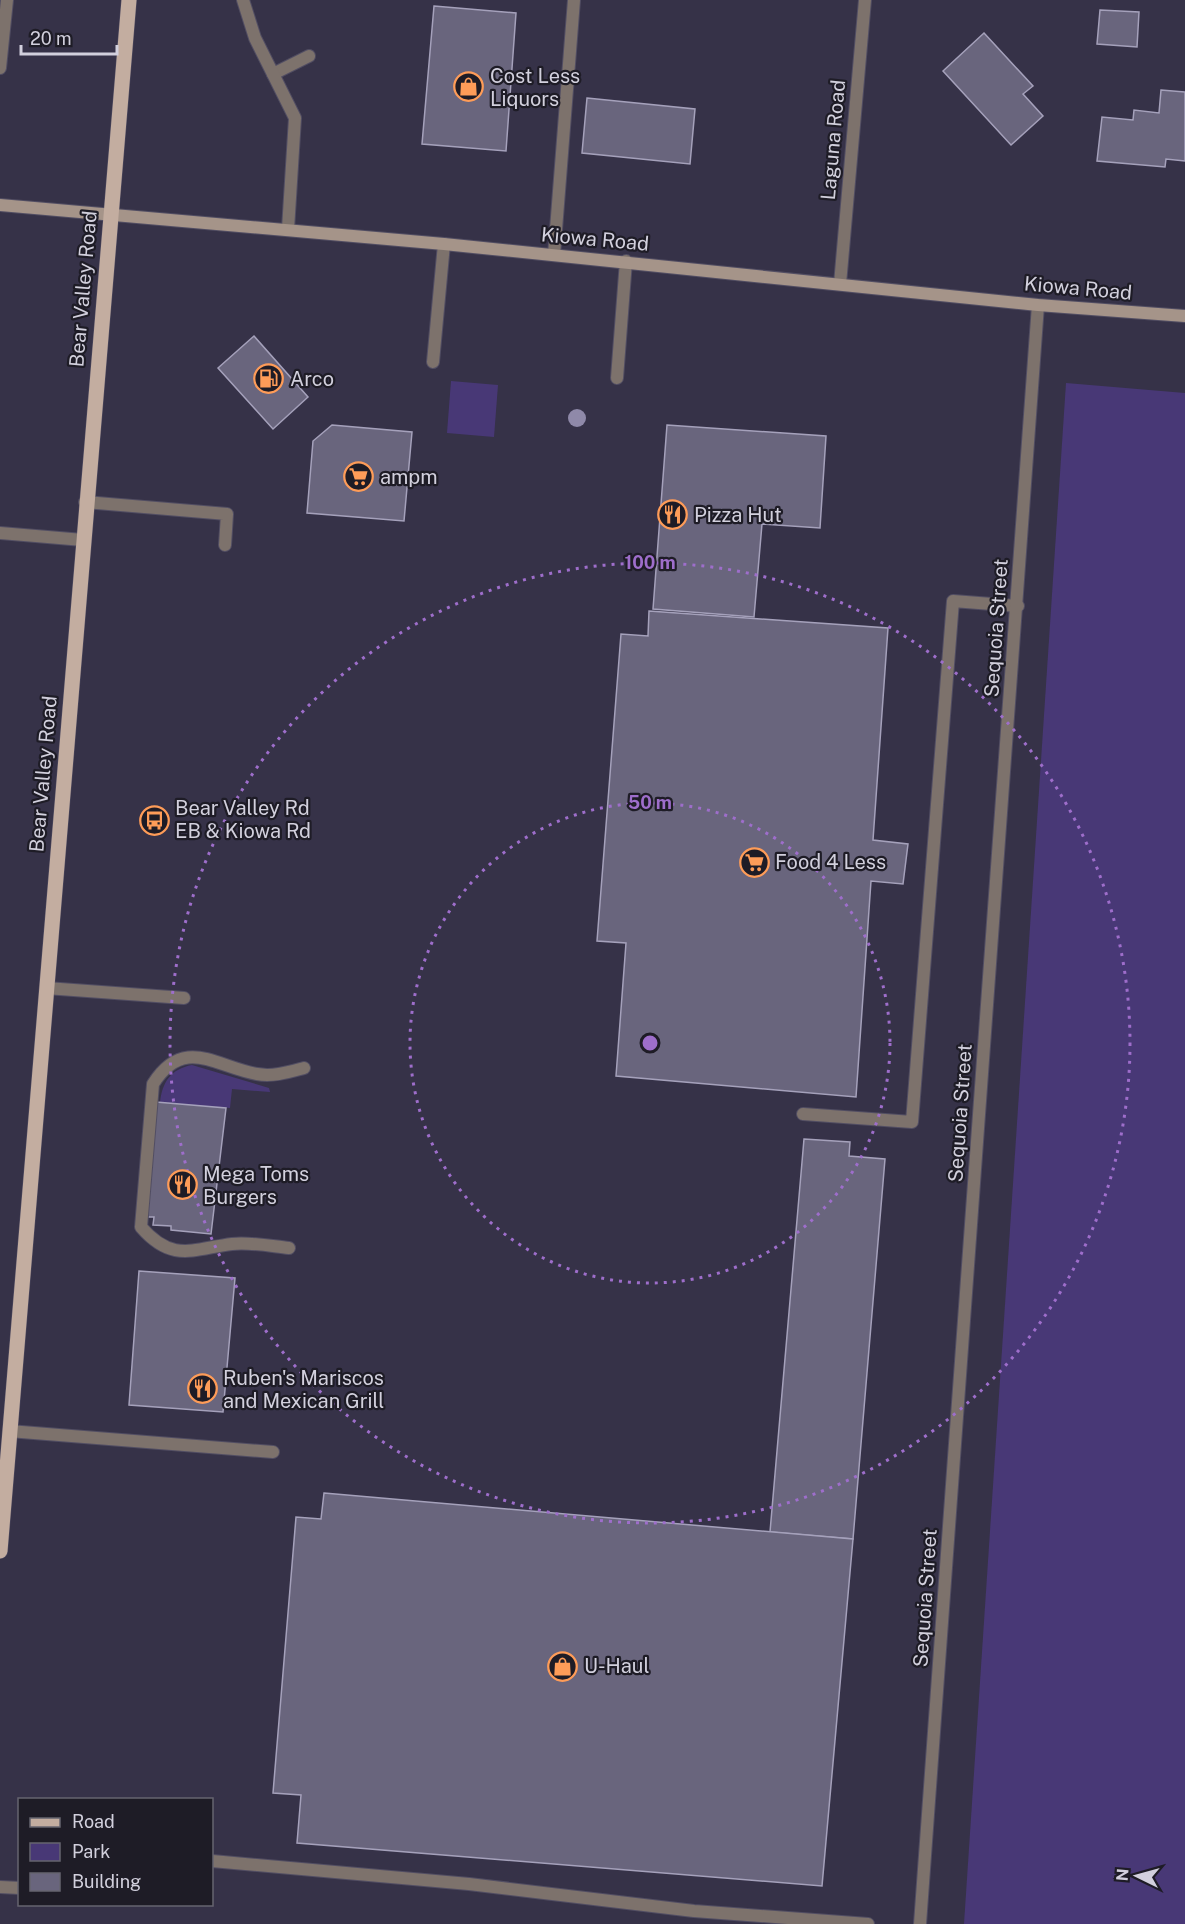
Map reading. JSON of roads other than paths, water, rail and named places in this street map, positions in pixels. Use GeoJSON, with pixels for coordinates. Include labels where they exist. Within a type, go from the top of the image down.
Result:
{"type":"FeatureCollection","features":[{"type":"Feature","properties":{"kind":"main road","name":"Bear Valley Road"},"geometry":{"type":"LineString","coordinates":[[0,1551],[85,502],[129,0]]}},
{"type":"Feature","properties":{"kind":"street"},"geometry":{"type":"LineString","coordinates":[[0,68],[7,0]]}},
{"type":"Feature","properties":{"kind":"street"},"geometry":{"type":"LineString","coordinates":[[243,0],[255,38],[295,118],[288,229]]}},
{"type":"Feature","properties":{"kind":"street"},"geometry":{"type":"LineString","coordinates":[[554,255],[574,0]]}},
{"type":"Feature","properties":{"kind":"street","name":"Laguna Road"},"geometry":{"type":"LineString","coordinates":[[840,284],[866,0]]}},
{"type":"Feature","properties":{"kind":"street"},"geometry":{"type":"LineString","coordinates":[[273,74],[309,56]]}},
{"type":"Feature","properties":{"kind":"street","name":"Kiowa Road"},"geometry":{"type":"LineString","coordinates":[[0,205],[288,229],[626,261],[1038,305],[1185,316]]}},
{"type":"Feature","properties":{"kind":"street"},"geometry":{"type":"LineString","coordinates":[[433,362],[444,244]]}},
{"type":"Feature","properties":{"kind":"street"},"geometry":{"type":"LineString","coordinates":[[617,378],[626,261]]}},
{"type":"Feature","properties":{"kind":"street","name":"Sequoia Street"},"geometry":{"type":"LineString","coordinates":[[920,1924],[1018,606],[1038,305]]}},
{"type":"Feature","properties":{"kind":"street"},"geometry":{"type":"LineString","coordinates":[[85,502],[227,514],[225,545]]}},
{"type":"Feature","properties":{"kind":"street"},"geometry":{"type":"LineString","coordinates":[[0,533],[83,540]]}},
{"type":"Feature","properties":{"kind":"street"},"geometry":{"type":"LineString","coordinates":[[803,1114],[912,1122],[953,601],[1018,606]]}},
{"type":"Feature","properties":{"kind":"street"},"geometry":{"type":"LineString","coordinates":[[46,988],[184,998]]}},
{"type":"Feature","properties":{"kind":"street"},"geometry":{"type":"LineString","coordinates":[[289,1248],[238,1244],[198,1252],[180,1250],[156,1243],[141,1227],[153,1084],[164,1069],[176,1061],[197,1056],[259,1075],[280,1074],[304,1068]]}},
{"type":"Feature","properties":{"kind":"street"},"geometry":{"type":"LineString","coordinates":[[9,1431],[273,1452]]}},
{"type":"Feature","properties":{"kind":"street"},"geometry":{"type":"LineString","coordinates":[[213,1861],[469,1884],[694,1911],[868,1924]]}},
{"type":"Feature","properties":{"kind":"street"},"geometry":{"type":"LineString","coordinates":[[0,1887],[18,1888]]}},
{"type":"Feature","properties":{"kind":"place","name":"Cost Less Liquors"},"geometry":{"type":"Point","coordinates":[469,87]}},
{"type":"Feature","properties":{"kind":"place","name":"Arco"},"geometry":{"type":"Point","coordinates":[269,379]}},
{"type":"Feature","properties":{"kind":"place","name":"ampm"},"geometry":{"type":"Point","coordinates":[359,477]}},
{"type":"Feature","properties":{"kind":"place","name":"Pizza Hut"},"geometry":{"type":"Point","coordinates":[673,515]}},
{"type":"Feature","properties":{"kind":"place","name":"Bear Valley Rd EB & Kiowa Rd"},"geometry":{"type":"Point","coordinates":[154,820]}},
{"type":"Feature","properties":{"kind":"place","name":"Food 4 Less"},"geometry":{"type":"Point","coordinates":[754,862]}},
{"type":"Feature","properties":{"kind":"place","name":"Mega Toms Burgers"},"geometry":{"type":"Point","coordinates":[182,1185]}},
{"type":"Feature","properties":{"kind":"place","name":"Ruben's Mariscos and Mexican Grill"},"geometry":{"type":"Point","coordinates":[202,1389]}},
{"type":"Feature","properties":{"kind":"place","name":"U-Haul"},"geometry":{"type":"Point","coordinates":[563,1666]}}]}
